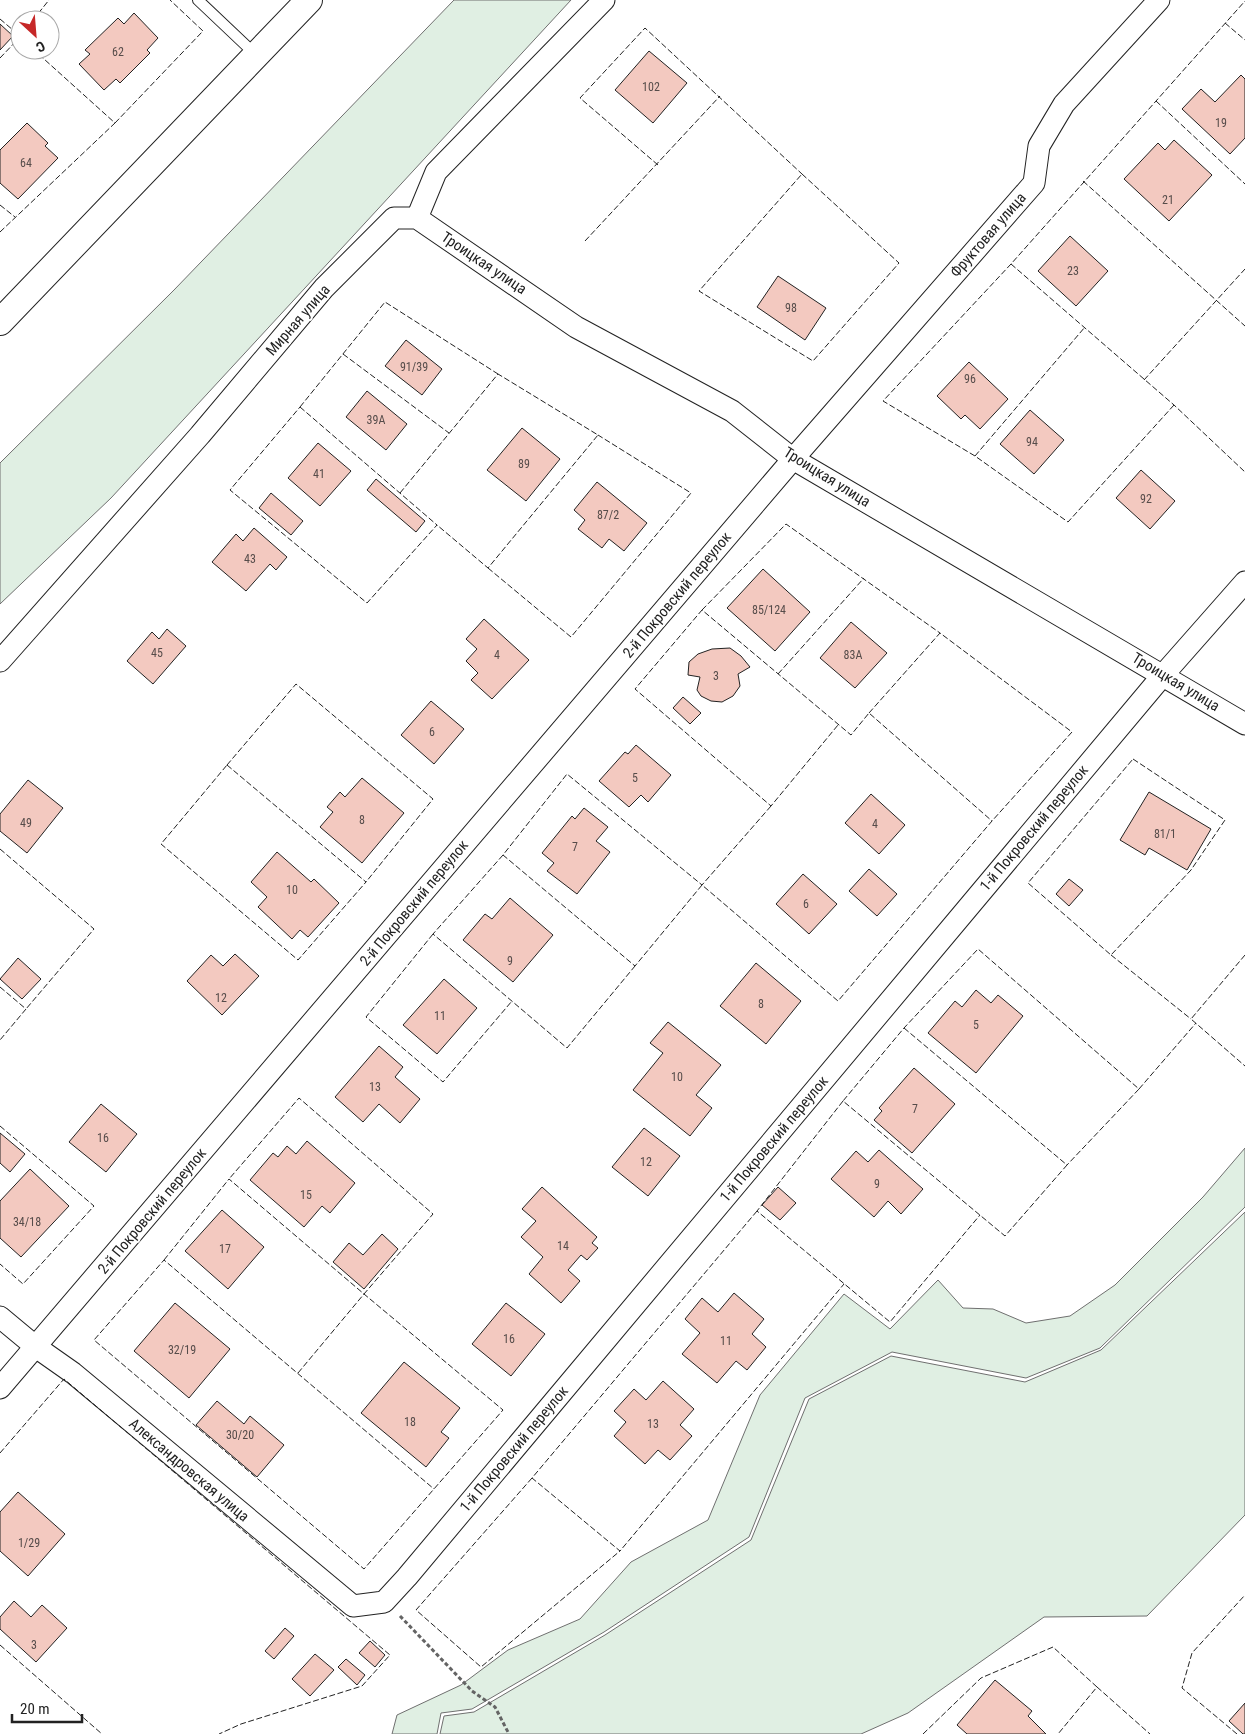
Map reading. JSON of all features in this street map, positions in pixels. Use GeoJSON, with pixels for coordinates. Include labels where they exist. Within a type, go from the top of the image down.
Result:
{"type":"FeatureCollection","features":[{"type":"Feature","properties":{"kind":"street"},"geometry":{"type":"LineString","coordinates":[[0,322],[309,0]]}},
{"type":"Feature","properties":{"kind":"street"},"geometry":{"type":"LineString","coordinates":[[417,218],[436,172],[604,0]]}},
{"type":"Feature","properties":{"kind":"street","name":"Фруктовая улица"},"geometry":{"type":"LineString","coordinates":[[793,459],[1034,183],[1039,146],[1064,104],[1159,0]]}},
{"type":"Feature","properties":{"kind":"street","name":"Мирная улица"},"geometry":{"type":"LineString","coordinates":[[0,662],[200,435],[324,288],[394,218],[417,218]]}},
{"type":"Feature","properties":{"kind":"street","name":"Троицкая улица"},"geometry":{"type":"LineString","coordinates":[[417,218],[576,327],[732,411],[793,459],[1245,724]]}},
{"type":"Feature","properties":{"kind":"street","name":"2-й Покровский переулок"},"geometry":{"type":"LineString","coordinates":[[0,1388],[793,459]]}},
{"type":"Feature","properties":{"kind":"street","name":"1-й Покровский переулок"},"geometry":{"type":"LineString","coordinates":[[384,1602],[407,1577],[1163,675],[1245,582]]}},
{"type":"Feature","properties":{"kind":"street","name":"Александровская улица"},"geometry":{"type":"LineString","coordinates":[[0,1317],[36,1347],[73,1373],[353,1606],[384,1602]]}},
{"type":"Feature","properties":{"kind":"lane"},"geometry":{"type":"LineString","coordinates":[[198,0],[256,55]]}},
{"type":"Feature","properties":{"kind":"path"},"geometry":{"type":"LineString","coordinates":[[384,1602],[472,1691],[495,1707],[509,1734]]}},
{"type":"Feature","properties":{"kind":"green space"},"geometry":{"type":"Polygon","coordinates":[[[454,0],[571,0],[111,498],[0,604],[0,463],[174,290],[454,0]]]}},
{"type":"Feature","properties":{"kind":"green space"},"geometry":{"type":"Polygon","coordinates":[[[1245,1148],[1245,1207],[1100,1348],[1026,1378],[892,1352],[805,1398],[749,1537],[604,1632],[472,1709],[441,1713],[437,1734],[392,1734],[397,1715],[461,1685],[508,1650],[580,1619],[631,1562],[708,1520],[760,1395],[844,1294],[890,1329],[938,1280],[963,1308],[993,1309],[1026,1323],[1070,1316],[1115,1285],[1203,1197],[1245,1148]]]}},
{"type":"Feature","properties":{"kind":"green space"},"geometry":{"type":"Polygon","coordinates":[[[1245,1212],[1245,1515],[1147,1616],[1044,1617],[908,1713],[861,1734],[440,1734],[444,1716],[474,1712],[605,1635],[751,1540],[809,1399],[891,1356],[1025,1382],[1101,1350],[1245,1212]]]}},
{"type":"Feature","properties":{"kind":"building"},"geometry":{"type":"Polygon","coordinates":[[[134,13],[158,38],[147,50],[150,53],[120,83],[116,79],[104,90],[79,64],[90,54],[85,50],[118,18],[124,24],[134,13]]]}},
{"type":"Feature","properties":{"kind":"building"},"geometry":{"type":"Polygon","coordinates":[[[0,24],[10,33],[10,39],[0,50],[0,24]]]}},
{"type":"Feature","properties":{"kind":"building"},"geometry":{"type":"Polygon","coordinates":[[[649,51],[687,83],[653,123],[615,90],[649,51]]]}},
{"type":"Feature","properties":{"kind":"building"},"geometry":{"type":"Polygon","coordinates":[[[1241,75],[1245,79],[1245,138],[1230,154],[1182,109],[1201,89],[1215,102],[1241,75]]]}},
{"type":"Feature","properties":{"kind":"building"},"geometry":{"type":"Polygon","coordinates":[[[27,123],[48,143],[45,146],[58,158],[18,199],[0,183],[0,150],[27,123]]]}},
{"type":"Feature","properties":{"kind":"building"},"geometry":{"type":"Polygon","coordinates":[[[1174,140],[1212,175],[1169,221],[1124,179],[1158,143],[1165,150],[1174,140]]]}},
{"type":"Feature","properties":{"kind":"building"},"geometry":{"type":"Polygon","coordinates":[[[1070,236],[1108,271],[1076,306],[1038,271],[1070,236]]]}},
{"type":"Feature","properties":{"kind":"building"},"geometry":{"type":"Polygon","coordinates":[[[778,276],[826,308],[805,340],[757,307],[778,276]]]}},
{"type":"Feature","properties":{"kind":"building"},"geometry":{"type":"Polygon","coordinates":[[[406,340],[442,369],[422,395],[385,366],[406,340]]]}},
{"type":"Feature","properties":{"kind":"building"},"geometry":{"type":"Polygon","coordinates":[[[969,362],[1008,399],[980,429],[965,415],[961,419],[937,396],[969,362]]]}},
{"type":"Feature","properties":{"kind":"building"},"geometry":{"type":"Polygon","coordinates":[[[367,391],[407,424],[386,450],[346,417],[367,391]]]}},
{"type":"Feature","properties":{"kind":"building"},"geometry":{"type":"Polygon","coordinates":[[[1030,410],[1064,440],[1034,474],[1000,444],[1030,410]]]}},
{"type":"Feature","properties":{"kind":"building"},"geometry":{"type":"Polygon","coordinates":[[[522,428],[560,459],[526,501],[487,470],[522,428]]]}},
{"type":"Feature","properties":{"kind":"building"},"geometry":{"type":"Polygon","coordinates":[[[318,443],[351,471],[320,506],[288,478],[318,443]]]}},
{"type":"Feature","properties":{"kind":"building"},"geometry":{"type":"Polygon","coordinates":[[[1141,470],[1175,501],[1150,529],[1116,498],[1141,470]]]}},
{"type":"Feature","properties":{"kind":"building"},"geometry":{"type":"Polygon","coordinates":[[[376,479],[425,521],[416,532],[367,490],[376,479]]]}},
{"type":"Feature","properties":{"kind":"building"},"geometry":{"type":"Polygon","coordinates":[[[597,482],[647,523],[624,551],[609,539],[602,548],[578,529],[585,520],[574,510],[597,482]]]}},
{"type":"Feature","properties":{"kind":"building"},"geometry":{"type":"Polygon","coordinates":[[[271,493],[303,521],[291,535],[259,508],[271,493]]]}},
{"type":"Feature","properties":{"kind":"building"},"geometry":{"type":"Polygon","coordinates":[[[254,528],[287,557],[276,570],[270,564],[246,591],[212,562],[236,534],[243,541],[254,528]]]}},
{"type":"Feature","properties":{"kind":"building"},"geometry":{"type":"Polygon","coordinates":[[[763,569],[810,612],[775,651],[727,608],[763,569]]]}},
{"type":"Feature","properties":{"kind":"building"},"geometry":{"type":"Polygon","coordinates":[[[484,619],[529,660],[492,699],[471,680],[478,673],[466,661],[477,649],[466,639],[484,619]]]}},
{"type":"Feature","properties":{"kind":"building"},"geometry":{"type":"Polygon","coordinates":[[[851,622],[887,653],[855,688],[820,658],[851,622]]]}},
{"type":"Feature","properties":{"kind":"building"},"geometry":{"type":"Polygon","coordinates":[[[167,629],[186,646],[153,684],[127,661],[152,632],[159,639],[167,629]]]}},
{"type":"Feature","properties":{"kind":"building"},"geometry":{"type":"Polygon","coordinates":[[[730,648],[741,656],[750,667],[738,674],[740,686],[733,696],[722,702],[711,701],[701,696],[697,690],[700,677],[688,675],[689,662],[698,654],[712,649],[730,648]]]}},
{"type":"Feature","properties":{"kind":"building"},"geometry":{"type":"Polygon","coordinates":[[[683,697],[701,713],[690,724],[673,708],[683,697]]]}},
{"type":"Feature","properties":{"kind":"building"},"geometry":{"type":"Polygon","coordinates":[[[431,701],[464,729],[434,764],[401,735],[431,701]]]}},
{"type":"Feature","properties":{"kind":"building"},"geometry":{"type":"Polygon","coordinates":[[[636,745],[671,775],[648,802],[641,795],[629,807],[599,781],[625,752],[628,754],[636,745]]]}},
{"type":"Feature","properties":{"kind":"building"},"geometry":{"type":"Polygon","coordinates":[[[362,778],[404,813],[362,863],[320,827],[333,812],[327,807],[340,792],[345,797],[362,778]]]}},
{"type":"Feature","properties":{"kind":"building"},"geometry":{"type":"Polygon","coordinates":[[[28,780],[63,808],[27,853],[0,831],[0,814],[28,780]]]}},
{"type":"Feature","properties":{"kind":"building"},"geometry":{"type":"Polygon","coordinates":[[[1149,792],[1211,829],[1187,870],[1149,848],[1145,855],[1120,840],[1149,792]]]}},
{"type":"Feature","properties":{"kind":"building"},"geometry":{"type":"Polygon","coordinates":[[[871,794],[905,825],[879,854],[845,823],[871,794]]]}},
{"type":"Feature","properties":{"kind":"building"},"geometry":{"type":"Polygon","coordinates":[[[584,808],[608,827],[596,841],[610,852],[577,894],[547,871],[554,863],[542,853],[572,816],[575,819],[584,808]]]}},
{"type":"Feature","properties":{"kind":"building"},"geometry":{"type":"Polygon","coordinates":[[[277,852],[311,882],[314,879],[339,903],[308,937],[300,930],[292,939],[258,907],[267,897],[251,882],[277,852]]]}},
{"type":"Feature","properties":{"kind":"building"},"geometry":{"type":"Polygon","coordinates":[[[869,869],[897,894],[877,916],[849,891],[869,869]]]}},
{"type":"Feature","properties":{"kind":"building"},"geometry":{"type":"Polygon","coordinates":[[[803,874],[837,904],[809,934],[776,904],[803,874]]]}},
{"type":"Feature","properties":{"kind":"building"},"geometry":{"type":"Polygon","coordinates":[[[1069,879],[1083,890],[1069,906],[1056,894],[1069,879]]]}},
{"type":"Feature","properties":{"kind":"building"},"geometry":{"type":"Polygon","coordinates":[[[510,898],[553,935],[513,982],[463,940],[485,914],[492,919],[510,898]]]}},
{"type":"Feature","properties":{"kind":"building"},"geometry":{"type":"Polygon","coordinates":[[[235,954],[259,976],[222,1015],[187,981],[211,955],[223,966],[235,954]]]}},
{"type":"Feature","properties":{"kind":"building"},"geometry":{"type":"Polygon","coordinates":[[[18,958],[41,979],[22,999],[0,979],[18,958]]]}},
{"type":"Feature","properties":{"kind":"building"},"geometry":{"type":"Polygon","coordinates":[[[756,963],[801,1001],[766,1044],[720,1006],[756,963]]]}},
{"type":"Feature","properties":{"kind":"building"},"geometry":{"type":"Polygon","coordinates":[[[444,979],[477,1008],[437,1054],[403,1025],[444,979]]]}},
{"type":"Feature","properties":{"kind":"building"},"geometry":{"type":"Polygon","coordinates":[[[976,990],[991,1003],[998,995],[1023,1016],[976,1073],[928,1033],[955,1001],[962,1007],[976,990]]]}},
{"type":"Feature","properties":{"kind":"building"},"geometry":{"type":"Polygon","coordinates":[[[668,1022],[721,1065],[696,1095],[712,1108],[690,1136],[633,1090],[663,1053],[650,1043],[668,1022]]]}},
{"type":"Feature","properties":{"kind":"building"},"geometry":{"type":"Polygon","coordinates":[[[379,1046],[403,1067],[395,1077],[420,1099],[400,1123],[379,1104],[363,1122],[335,1097],[379,1046]]]}},
{"type":"Feature","properties":{"kind":"building"},"geometry":{"type":"Polygon","coordinates":[[[914,1068],[955,1104],[912,1153],[874,1120],[882,1111],[879,1108],[914,1068]]]}},
{"type":"Feature","properties":{"kind":"building"},"geometry":{"type":"Polygon","coordinates":[[[101,1104],[137,1134],[106,1172],[69,1142],[101,1104]]]}},
{"type":"Feature","properties":{"kind":"building"},"geometry":{"type":"Polygon","coordinates":[[[644,1128],[680,1156],[648,1196],[612,1167],[644,1128]]]}},
{"type":"Feature","properties":{"kind":"building"},"geometry":{"type":"Polygon","coordinates":[[[0,1133],[25,1154],[10,1172],[0,1163],[0,1133]]]}},
{"type":"Feature","properties":{"kind":"building"},"geometry":{"type":"Polygon","coordinates":[[[307,1141],[355,1183],[330,1213],[322,1206],[304,1227],[250,1180],[273,1153],[278,1157],[287,1146],[296,1154],[307,1141]]]}},
{"type":"Feature","properties":{"kind":"building"},"geometry":{"type":"Polygon","coordinates":[[[879,1150],[923,1189],[901,1214],[888,1201],[874,1217],[831,1179],[856,1151],[868,1162],[879,1150]]]}},
{"type":"Feature","properties":{"kind":"building"},"geometry":{"type":"Polygon","coordinates":[[[30,1169],[69,1206],[21,1257],[0,1238],[0,1201],[30,1169]]]}},
{"type":"Feature","properties":{"kind":"building"},"geometry":{"type":"Polygon","coordinates":[[[542,1187],[597,1237],[592,1243],[598,1248],[587,1260],[581,1255],[568,1270],[580,1281],[561,1303],[529,1274],[543,1257],[521,1237],[536,1221],[522,1209],[542,1187]]]}},
{"type":"Feature","properties":{"kind":"building"},"geometry":{"type":"Polygon","coordinates":[[[778,1187],[796,1203],[780,1220],[762,1205],[778,1187]]]}},
{"type":"Feature","properties":{"kind":"building"},"geometry":{"type":"Polygon","coordinates":[[[222,1210],[264,1247],[228,1289],[185,1251],[222,1210]]]}},
{"type":"Feature","properties":{"kind":"building"},"geometry":{"type":"Polygon","coordinates":[[[382,1234],[398,1249],[364,1289],[333,1262],[349,1243],[363,1255],[382,1234]]]}},
{"type":"Feature","properties":{"kind":"building"},"geometry":{"type":"Polygon","coordinates":[[[734,1293],[764,1319],[752,1334],[766,1347],[747,1370],[736,1361],[717,1383],[682,1354],[700,1333],[685,1319],[702,1298],[718,1312],[734,1293]]]}},
{"type":"Feature","properties":{"kind":"building"},"geometry":{"type":"Polygon","coordinates":[[[175,1303],[230,1349],[189,1398],[134,1351],[175,1303]]]}},
{"type":"Feature","properties":{"kind":"building"},"geometry":{"type":"Polygon","coordinates":[[[506,1303],[545,1334],[511,1376],[472,1344],[506,1303]]]}},
{"type":"Feature","properties":{"kind":"building"},"geometry":{"type":"Polygon","coordinates":[[[404,1362],[460,1408],[441,1432],[449,1438],[426,1467],[361,1413],[404,1362]]]}},
{"type":"Feature","properties":{"kind":"building"},"geometry":{"type":"Polygon","coordinates":[[[663,1381],[694,1409],[680,1425],[692,1436],[670,1460],[658,1450],[645,1464],[614,1436],[626,1422],[614,1411],[634,1389],[646,1400],[663,1381]]]}},
{"type":"Feature","properties":{"kind":"building"},"geometry":{"type":"Polygon","coordinates":[[[217,1401],[244,1424],[250,1416],[284,1445],[257,1477],[196,1425],[217,1401]]]}},
{"type":"Feature","properties":{"kind":"building"},"geometry":{"type":"Polygon","coordinates":[[[18,1492],[65,1534],[28,1576],[0,1551],[0,1512],[18,1492]]]}},
{"type":"Feature","properties":{"kind":"building"},"geometry":{"type":"Polygon","coordinates":[[[14,1601],[31,1617],[42,1605],[67,1628],[36,1662],[0,1629],[0,1617],[14,1601]]]}},
{"type":"Feature","properties":{"kind":"building"},"geometry":{"type":"Polygon","coordinates":[[[285,1628],[294,1636],[274,1659],[265,1651],[285,1628]]]}},
{"type":"Feature","properties":{"kind":"building"},"geometry":{"type":"Polygon","coordinates":[[[370,1641],[385,1655],[375,1667],[359,1653],[370,1641]]]}},
{"type":"Feature","properties":{"kind":"building"},"geometry":{"type":"Polygon","coordinates":[[[315,1654],[334,1670],[310,1696],[292,1679],[315,1654]]]}},
{"type":"Feature","properties":{"kind":"building"},"geometry":{"type":"Polygon","coordinates":[[[346,1659],[365,1675],[357,1685],[338,1667],[346,1659]]]}},
{"type":"Feature","properties":{"kind":"building"},"geometry":{"type":"Polygon","coordinates":[[[995,1680],[1032,1711],[1028,1716],[1046,1734],[967,1734],[957,1725],[995,1680]]]}},
{"type":"Feature","properties":{"kind":"building"},"geometry":{"type":"Polygon","coordinates":[[[1245,1703],[1245,1734],[1243,1734],[1229,1721],[1245,1703]]]}},
{"type":"Feature","properties":{"kind":"fence"},"geometry":{"type":"LineString","coordinates":[[41,10],[49,0]]}},
{"type":"Feature","properties":{"kind":"fence"},"geometry":{"type":"LineString","coordinates":[[115,123],[203,31],[170,0]]}},
{"type":"Feature","properties":{"kind":"fence"},"geometry":{"type":"LineString","coordinates":[[1174,405],[1068,522],[975,456],[883,401],[1011,264],[1245,1]]}},
{"type":"Feature","properties":{"kind":"fence"},"geometry":{"type":"LineString","coordinates":[[0,19],[10,28]]}},
{"type":"Feature","properties":{"kind":"fence"},"geometry":{"type":"LineString","coordinates":[[1225,23],[1245,40]]}},
{"type":"Feature","properties":{"kind":"fence"},"geometry":{"type":"LineString","coordinates":[[658,165],[580,98],[645,28],[802,174]]}},
{"type":"Feature","properties":{"kind":"fence"},"geometry":{"type":"LineString","coordinates":[[0,58],[10,48]]}},
{"type":"Feature","properties":{"kind":"fence"},"geometry":{"type":"LineString","coordinates":[[0,232],[115,123],[45,60]]}},
{"type":"Feature","properties":{"kind":"fence"},"geometry":{"type":"LineString","coordinates":[[585,241],[720,96]]}},
{"type":"Feature","properties":{"kind":"fence"},"geometry":{"type":"LineString","coordinates":[[1156,101],[1245,184]]}},
{"type":"Feature","properties":{"kind":"fence"},"geometry":{"type":"LineString","coordinates":[[802,174],[899,263],[813,361],[699,291],[802,174]]}},
{"type":"Feature","properties":{"kind":"fence"},"geometry":{"type":"LineString","coordinates":[[1083,181],[1245,326]]}},
{"type":"Feature","properties":{"kind":"fence"},"geometry":{"type":"LineString","coordinates":[[0,205],[15,217]]}},
{"type":"Feature","properties":{"kind":"fence"},"geometry":{"type":"LineString","coordinates":[[1011,264],[1174,405],[1245,472]]}},
{"type":"Feature","properties":{"kind":"fence"},"geometry":{"type":"LineString","coordinates":[[1144,380],[1245,269]]}},
{"type":"Feature","properties":{"kind":"fence"},"geometry":{"type":"LineString","coordinates":[[300,407],[385,302],[498,374]]}},
{"type":"Feature","properties":{"kind":"fence"},"geometry":{"type":"LineString","coordinates":[[975,456],[1085,327]]}},
{"type":"Feature","properties":{"kind":"fence"},"geometry":{"type":"LineString","coordinates":[[343,354],[449,433]]}},
{"type":"Feature","properties":{"kind":"fence"},"geometry":{"type":"LineString","coordinates":[[400,493],[498,374],[598,435],[488,568],[437,525]]}},
{"type":"Feature","properties":{"kind":"fence"},"geometry":{"type":"LineString","coordinates":[[300,407],[437,525],[367,603],[230,490],[300,407]]}},
{"type":"Feature","properties":{"kind":"fence"},"geometry":{"type":"LineString","coordinates":[[488,568],[571,637],[691,493],[598,435]]}},
{"type":"Feature","properties":{"kind":"fence"},"geometry":{"type":"LineString","coordinates":[[702,610],[786,524],[940,633]]}},
{"type":"Feature","properties":{"kind":"fence"},"geometry":{"type":"LineString","coordinates":[[778,674],[864,578]]}},
{"type":"Feature","properties":{"kind":"fence"},"geometry":{"type":"LineString","coordinates":[[771,806],[702,885],[567,774],[503,855],[635,966],[702,885],[838,1001],[992,821],[869,713],[851,735],[702,610],[635,689],[771,806],[838,725]]}},
{"type":"Feature","properties":{"kind":"fence"},"geometry":{"type":"LineString","coordinates":[[869,713],[940,633],[1072,732],[992,821]]}},
{"type":"Feature","properties":{"kind":"fence"},"geometry":{"type":"LineString","coordinates":[[227,765],[296,684],[433,799],[366,882]]}},
{"type":"Feature","properties":{"kind":"fence"},"geometry":{"type":"LineString","coordinates":[[1133,759],[1225,820],[1191,870],[1111,955],[1028,883],[1133,759]]}},
{"type":"Feature","properties":{"kind":"fence"},"geometry":{"type":"LineString","coordinates":[[227,765],[366,882],[298,960],[161,844],[227,765]]}},
{"type":"Feature","properties":{"kind":"fence"},"geometry":{"type":"LineString","coordinates":[[0,849],[94,929],[26,1009]]}},
{"type":"Feature","properties":{"kind":"fence"},"geometry":{"type":"LineString","coordinates":[[503,855],[433,934],[567,1048],[635,966]]}},
{"type":"Feature","properties":{"kind":"fence"},"geometry":{"type":"LineString","coordinates":[[433,934],[366,1017],[443,1082],[512,1001]]}},
{"type":"Feature","properties":{"kind":"fence"},"geometry":{"type":"LineString","coordinates":[[904,1028],[1067,1165],[1005,1236],[843,1101],[904,1028],[978,949],[1139,1089],[1067,1165]]}},
{"type":"Feature","properties":{"kind":"fence"},"geometry":{"type":"LineString","coordinates":[[1111,955],[1191,1019]]}},
{"type":"Feature","properties":{"kind":"fence"},"geometry":{"type":"LineString","coordinates":[[1245,955],[1191,1019],[1245,1066]]}},
{"type":"Feature","properties":{"kind":"fence"},"geometry":{"type":"LineString","coordinates":[[0,987],[26,1009],[0,1040]]}},
{"type":"Feature","properties":{"kind":"fence"},"geometry":{"type":"LineString","coordinates":[[1139,1089],[1196,1023]]}},
{"type":"Feature","properties":{"kind":"fence"},"geometry":{"type":"LineString","coordinates":[[164,1260],[229,1179],[364,1294],[433,1214],[299,1098],[229,1179]]}},
{"type":"Feature","properties":{"kind":"fence"},"geometry":{"type":"LineString","coordinates":[[843,1101],[757,1211],[890,1322],[980,1215]]}},
{"type":"Feature","properties":{"kind":"fence"},"geometry":{"type":"LineString","coordinates":[[0,1126],[94,1206],[23,1284],[0,1264]]}},
{"type":"Feature","properties":{"kind":"fence"},"geometry":{"type":"LineString","coordinates":[[757,1211],[532,1478],[620,1551],[844,1284]]}},
{"type":"Feature","properties":{"kind":"fence"},"geometry":{"type":"LineString","coordinates":[[298,1373],[364,1294],[503,1410],[364,1569],[94,1340],[164,1260],[434,1489]]}},
{"type":"Feature","properties":{"kind":"fence"},"geometry":{"type":"LineString","coordinates":[[0,1453],[64,1379],[390,1655],[362,1686],[241,1724],[219,1734]]}},
{"type":"Feature","properties":{"kind":"fence"},"geometry":{"type":"LineString","coordinates":[[532,1478],[416,1610],[481,1667],[620,1551]]}},
{"type":"Feature","properties":{"kind":"fence"},"geometry":{"type":"LineString","coordinates":[[1237,1734],[1182,1688],[1192,1653],[1245,1595]]}},
{"type":"Feature","properties":{"kind":"fence"},"geometry":{"type":"LineString","coordinates":[[0,1645],[102,1734]]}},
{"type":"Feature","properties":{"kind":"fence"},"geometry":{"type":"LineString","coordinates":[[923,1734],[981,1678],[1053,1647],[1097,1687],[1058,1734]]}},
{"type":"Feature","properties":{"kind":"fence"},"geometry":{"type":"LineString","coordinates":[[1097,1687],[1150,1734]]}}]}
